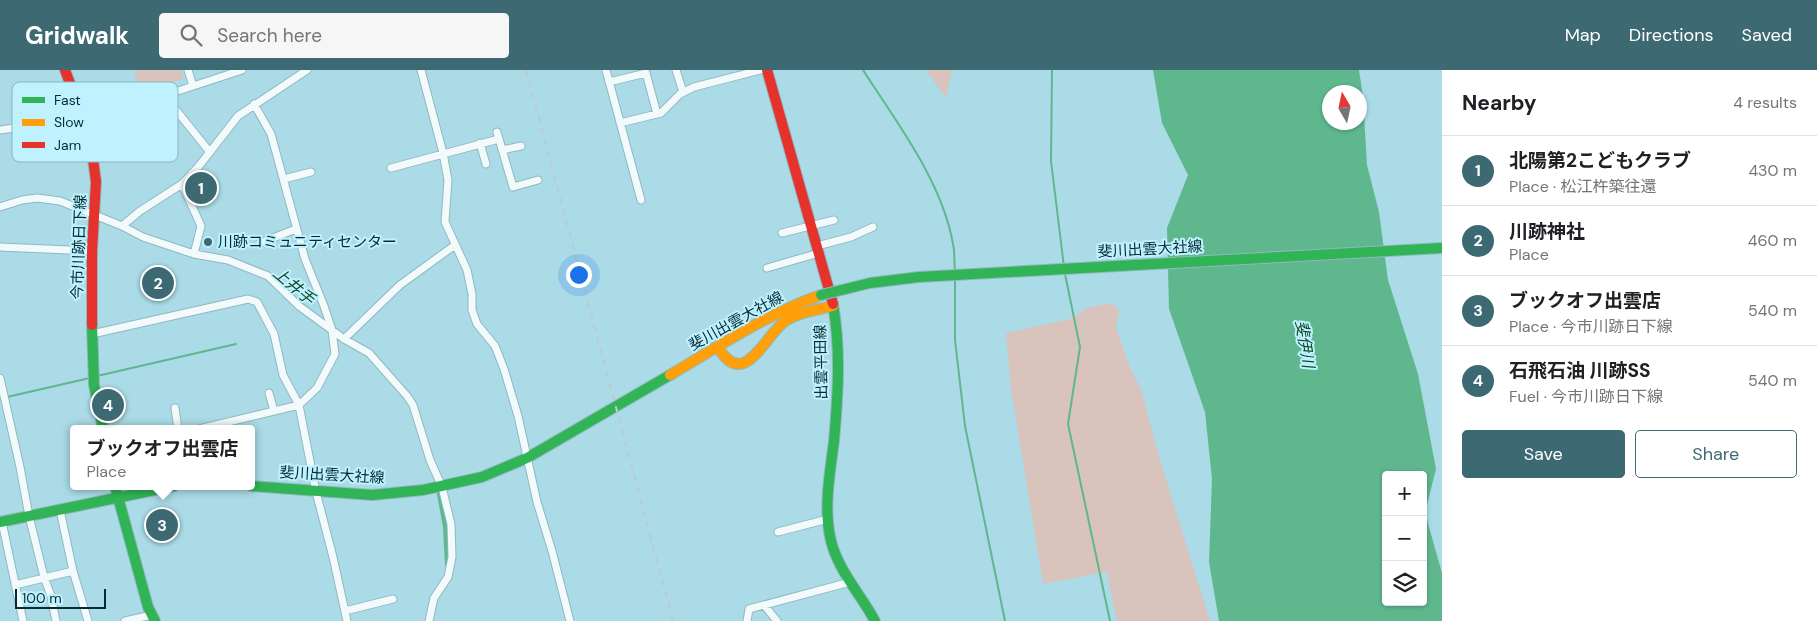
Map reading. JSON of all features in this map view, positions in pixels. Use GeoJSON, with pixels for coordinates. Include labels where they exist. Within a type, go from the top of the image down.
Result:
{"type":"FeatureCollection","features":[{"type":"Feature","properties":{"kind":"main road","name":"今市川跡日下線"},"geometry":{"type":"LineString","coordinates":[[65,70],[70,82]]}},
{"type":"Feature","properties":{"kind":"main road","name":"出雲平田線"},"geometry":{"type":"LineString","coordinates":[[767,70],[818,250],[833,306],[837,330],[838,379],[828,519],[831,540],[850,582],[875,621]]}},
{"type":"Feature","properties":{"kind":"main road","name":"今市川跡日下線"},"geometry":{"type":"LineString","coordinates":[[93,162],[96,182],[92,251],[92,334],[94,385],[102,425]]}},
{"type":"Feature","properties":{"kind":"main road","name":"斐川出雲大社線"},"geometry":{"type":"LineString","coordinates":[[255,486],[372,495],[442,487],[482,477],[527,458],[767,318],[796,304],[870,283],[919,277],[1442,248]]}},
{"type":"Feature","properties":{"kind":"main road"},"geometry":{"type":"LineString","coordinates":[[718,347],[728,361],[743,363],[750,361],[776,327],[788,319],[833,306]]}},
{"type":"Feature","properties":{"kind":"main road"},"geometry":{"type":"LineString","coordinates":[[116,490],[148,607],[153,618]]}},
{"type":"Feature","properties":{"kind":"main road"},"geometry":{"type":"LineString","coordinates":[[1,522],[155,490]]}},
{"type":"Feature","properties":{"kind":"street"},"geometry":{"type":"LineString","coordinates":[[188,70],[193,86]]}},
{"type":"Feature","properties":{"kind":"street"},"geometry":{"type":"LineString","coordinates":[[178,91],[242,70]]}},
{"type":"Feature","properties":{"kind":"street"},"geometry":{"type":"LineString","coordinates":[[122,226],[140,211],[182,184],[199,166],[238,116],[306,70]]}},
{"type":"Feature","properties":{"kind":"street"},"geometry":{"type":"LineString","coordinates":[[423,70],[448,180],[445,222],[467,270],[472,294],[472,310],[477,324],[495,346],[504,369],[518,416],[537,502],[570,621]]}},
{"type":"Feature","properties":{"kind":"street"},"geometry":{"type":"LineString","coordinates":[[606,70],[641,200]]}},
{"type":"Feature","properties":{"kind":"street"},"geometry":{"type":"LineString","coordinates":[[676,70],[682,92]]}},
{"type":"Feature","properties":{"kind":"street"},"geometry":{"type":"LineString","coordinates":[[620,123],[657,114],[682,92],[694,87],[760,70]]}},
{"type":"Feature","properties":{"kind":"street"},"geometry":{"type":"LineString","coordinates":[[609,82],[646,74],[657,114]]}},
{"type":"Feature","properties":{"kind":"street"},"geometry":{"type":"LineString","coordinates":[[216,425],[299,405],[317,388],[335,354],[332,330],[305,259],[271,134],[254,104]]}},
{"type":"Feature","properties":{"kind":"street"},"geometry":{"type":"LineString","coordinates":[[178,112],[209,151]]}},
{"type":"Feature","properties":{"kind":"street"},"geometry":{"type":"LineString","coordinates":[[391,168],[480,143],[498,136],[513,187],[538,180]]}},
{"type":"Feature","properties":{"kind":"street"},"geometry":{"type":"LineString","coordinates":[[480,143],[486,164]]}},
{"type":"Feature","properties":{"kind":"street"},"geometry":{"type":"LineString","coordinates":[[502,150],[520,146]]}},
{"type":"Feature","properties":{"kind":"street"},"geometry":{"type":"LineString","coordinates":[[284,179],[311,172]]}},
{"type":"Feature","properties":{"kind":"street"},"geometry":{"type":"LineString","coordinates":[[182,184],[201,226],[194,254]]}},
{"type":"Feature","properties":{"kind":"street"},"geometry":{"type":"LineString","coordinates":[[0,207],[22,200],[37,198],[60,201],[122,226],[143,237],[194,254],[228,260],[268,276],[298,306],[344,339],[368,353],[413,405],[430,460],[442,487],[451,524],[452,557],[448,577],[434,598],[429,621]]}},
{"type":"Feature","properties":{"kind":"street"},"geometry":{"type":"LineString","coordinates":[[782,233],[834,220]]}},
{"type":"Feature","properties":{"kind":"street"},"geometry":{"type":"LineString","coordinates":[[767,268],[851,237],[873,226]]}},
{"type":"Feature","properties":{"kind":"street"},"geometry":{"type":"LineString","coordinates":[[260,243],[296,229]]}},
{"type":"Feature","properties":{"kind":"street"},"geometry":{"type":"LineString","coordinates":[[344,339],[400,285],[455,245]]}},
{"type":"Feature","properties":{"kind":"street"},"geometry":{"type":"LineString","coordinates":[[0,248],[92,251]]}},
{"type":"Feature","properties":{"kind":"street"},"geometry":{"type":"LineString","coordinates":[[92,334],[248,299],[257,302],[274,334],[283,375],[299,405],[316,492],[347,621]]}},
{"type":"Feature","properties":{"kind":"street"},"geometry":{"type":"LineString","coordinates":[[0,378],[29,516],[56,621]]}},
{"type":"Feature","properties":{"kind":"street"},"geometry":{"type":"LineString","coordinates":[[269,393],[274,411]]}},
{"type":"Feature","properties":{"kind":"street"},"geometry":{"type":"LineString","coordinates":[[174,408],[177,425]]}},
{"type":"Feature","properties":{"kind":"street"},"geometry":{"type":"LineString","coordinates":[[60,510],[88,621]]}},
{"type":"Feature","properties":{"kind":"street"},"geometry":{"type":"LineString","coordinates":[[778,532],[828,519]]}},
{"type":"Feature","properties":{"kind":"street"},"geometry":{"type":"LineString","coordinates":[[1,522],[23,621]]}},
{"type":"Feature","properties":{"kind":"street"},"geometry":{"type":"LineString","coordinates":[[15,584],[74,571]]}},
{"type":"Feature","properties":{"kind":"street"},"geometry":{"type":"LineString","coordinates":[[747,621],[749,609],[850,582]]}},
{"type":"Feature","properties":{"kind":"street"},"geometry":{"type":"LineString","coordinates":[[345,611],[393,599]]}},
{"type":"Feature","properties":{"kind":"street"},"geometry":{"type":"LineString","coordinates":[[764,605],[777,621]]}},
{"type":"Feature","properties":{"kind":"street"},"geometry":{"type":"LineString","coordinates":[[125,621],[153,618]]}},
{"type":"Feature","properties":{"kind":"shaded area"},"geometry":{"type":"Polygon","coordinates":[[[140,70],[180,70],[184,79],[174,82],[137,82],[134,72],[140,70]]]}},
{"type":"Feature","properties":{"kind":"shaded area"},"geometry":{"type":"Polygon","coordinates":[[[926,70],[952,70],[946,98],[926,70]]]}},
{"type":"Feature","properties":{"kind":"shaded area"},"geometry":{"type":"Polygon","coordinates":[[[1111,303],[1119,310],[1116,327],[1130,368],[1141,389],[1160,460],[1210,621],[1117,621],[1107,572],[1043,584],[1011,389],[1006,333],[1070,319],[1087,308],[1111,303]]]}},
{"type":"Feature","properties":{"kind":"water","name":"斐伊川"},"geometry":{"type":"Polygon","coordinates":[[[1153,70],[1359,70],[1361,85],[1322,85],[1322,130],[1365,130],[1367,165],[1379,212],[1388,280],[1418,374],[1436,469],[1427,505],[1427,471],[1382,471],[1382,606],[1427,606],[1427,520],[1442,573],[1442,621],[1219,621],[1209,562],[1212,479],[1205,412],[1169,309],[1167,228],[1188,175],[1162,123],[1153,70]]]}},
{"type":"Feature","properties":{"kind":"waterway"},"geometry":{"type":"LineString","coordinates":[[863,70],[904,132],[929,175],[947,221],[954,250],[955,271]]}},
{"type":"Feature","properties":{"kind":"waterway"},"geometry":{"type":"LineString","coordinates":[[1052,70],[1051,161],[1064,267]]}},
{"type":"Feature","properties":{"kind":"waterway"},"geometry":{"type":"LineString","coordinates":[[1065,274],[1080,347],[1068,424],[1110,621]]}},
{"type":"Feature","properties":{"kind":"waterway"},"geometry":{"type":"LineString","coordinates":[[955,278],[955,340],[965,426],[1005,621]]}},
{"type":"Feature","properties":{"kind":"waterway"},"geometry":{"type":"LineString","coordinates":[[97,376],[236,344]]}},
{"type":"Feature","properties":{"kind":"waterway"},"geometry":{"type":"LineString","coordinates":[[7,397],[90,378]]}},
{"type":"Feature","properties":{"kind":"waterway","name":"上井手"},"geometry":{"type":"LineString","coordinates":[[440,494],[446,527],[448,564]]}},
{"type":"Feature","properties":{"kind":"railway"},"geometry":{"type":"LineString","coordinates":[[526,70],[673,621]]}},
{"type":"Feature","properties":{"kind":"traffic: fast"},"geometry":{"type":"LineString","coordinates":[[821,295],[870,283],[919,277],[1442,248]]}},
{"type":"Feature","properties":{"kind":"traffic: fast"},"geometry":{"type":"LineString","coordinates":[[833,304],[836,321],[838,372],[837,407],[827,504],[829,529],[834,552],[850,582],[875,621]]}},
{"type":"Feature","properties":{"kind":"traffic: fast"},"geometry":{"type":"LineString","coordinates":[[92,325],[94,385],[102,425]]}},
{"type":"Feature","properties":{"kind":"traffic: fast"},"geometry":{"type":"LineString","coordinates":[[255,486],[372,495],[423,490],[482,477],[527,458],[670,375]]}},
{"type":"Feature","properties":{"kind":"traffic: fast"},"geometry":{"type":"LineString","coordinates":[[116,490],[148,607],[155,621]]}},
{"type":"Feature","properties":{"kind":"traffic: fast"},"geometry":{"type":"LineString","coordinates":[[0,522],[155,490]]}},
{"type":"Feature","properties":{"kind":"traffic: slow"},"geometry":{"type":"LineString","coordinates":[[670,375],[762,321],[821,295]]}},
{"type":"Feature","properties":{"kind":"traffic: slow"},"geometry":{"type":"LineString","coordinates":[[718,347],[728,359],[737,364],[745,362],[754,356],[785,321],[802,313],[833,306]]}},
{"type":"Feature","properties":{"kind":"traffic: jam"},"geometry":{"type":"LineString","coordinates":[[65,70],[70,82]]}},
{"type":"Feature","properties":{"kind":"traffic: jam"},"geometry":{"type":"LineString","coordinates":[[767,70],[833,304]]}},
{"type":"Feature","properties":{"kind":"traffic: jam"},"geometry":{"type":"LineString","coordinates":[[92,325],[92,251],[96,182],[93,162]]}},
{"type":"Feature","properties":{"kind":"place","name":"北陽第2こどもクラブ"},"geometry":{"type":"Point","coordinates":[201,188]}},
{"type":"Feature","properties":{"kind":"place","name":"川跡コミュニティセンター"},"geometry":{"type":"Point","coordinates":[208,242]}},
{"type":"Feature","properties":{"kind":"place","name":"川跡神社"},"geometry":{"type":"Point","coordinates":[158,283]}},
{"type":"Feature","properties":{"kind":"place","name":"石飛石油 川跡SS"},"geometry":{"type":"Point","coordinates":[108,405]}},
{"type":"Feature","properties":{"kind":"place","name":"ブックオフ出雲店"},"geometry":{"type":"Point","coordinates":[162,525]}}]}
